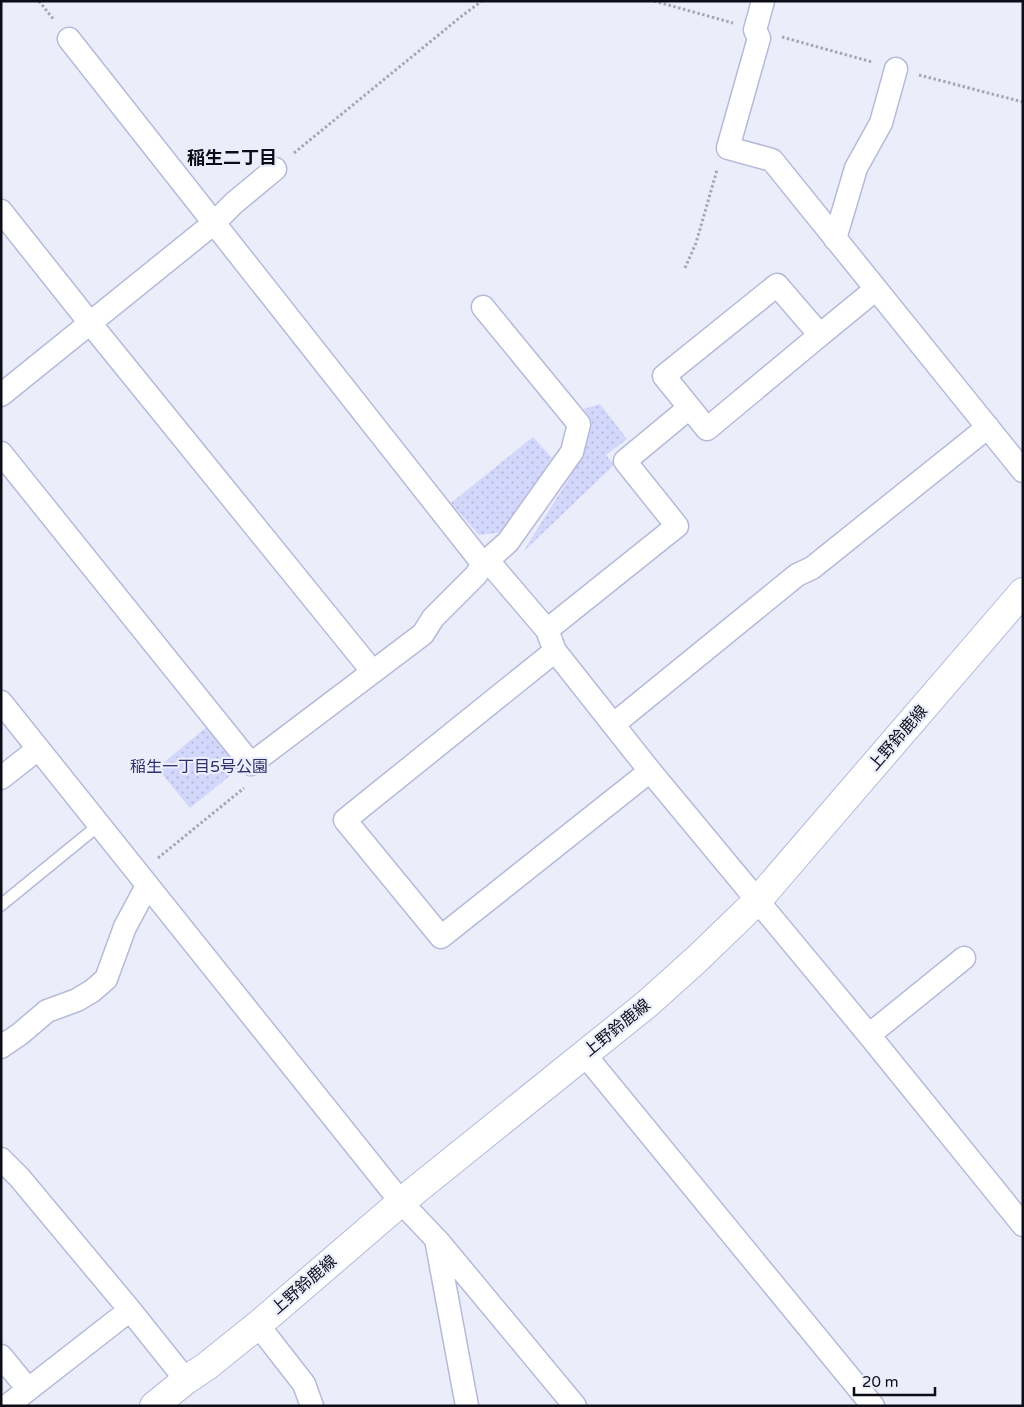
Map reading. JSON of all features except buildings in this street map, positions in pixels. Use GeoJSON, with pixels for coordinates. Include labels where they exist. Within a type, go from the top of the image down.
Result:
{"type":"FeatureCollection","features":[{"type":"Feature","properties":{"kind":"main road","name":"上野鈴鹿線"},"geometry":{"type":"LineString","coordinates":[[154,1406],[258,1325],[401,1202],[584,1055],[697,959],[758,900],[1023,592]]}},
{"type":"Feature","properties":{"kind":"street"},"geometry":{"type":"LineString","coordinates":[[763,1],[755,30],[759,38],[728,148],[772,160],[1023,471]]}},
{"type":"Feature","properties":{"kind":"street"},"geometry":{"type":"LineString","coordinates":[[69,39],[483,564],[494,568],[547,630],[555,652],[650,771],[869,1035],[1023,1225]]}},
{"type":"Feature","properties":{"kind":"street"},"geometry":{"type":"LineString","coordinates":[[835,239],[856,168],[881,123],[896,69]]}},
{"type":"Feature","properties":{"kind":"street"},"geometry":{"type":"LineString","coordinates":[[1,395],[214,223],[234,203],[275,169]]}},
{"type":"Feature","properties":{"kind":"street"},"geometry":{"type":"LineString","coordinates":[[1,211],[373,672]]}},
{"type":"Feature","properties":{"kind":"street"},"geometry":{"type":"LineString","coordinates":[[820,335],[777,285],[664,376],[707,429],[876,289]]}},
{"type":"Feature","properties":{"kind":"street"},"geometry":{"type":"LineString","coordinates":[[1,453],[251,764],[424,634],[433,618],[476,575],[483,564],[508,542],[572,452],[579,424],[483,307]]}},
{"type":"Feature","properties":{"kind":"street"},"geometry":{"type":"LineString","coordinates":[[547,630],[677,526],[625,461],[689,408]]}},
{"type":"Feature","properties":{"kind":"street"},"geometry":{"type":"LineString","coordinates":[[614,724],[797,575],[812,568],[988,427]]}},
{"type":"Feature","properties":{"kind":"street"},"geometry":{"type":"LineString","coordinates":[[555,652],[345,820],[441,937],[650,771]]}},
{"type":"Feature","properties":{"kind":"street"},"geometry":{"type":"LineString","coordinates":[[1,702],[401,1202],[436,1239],[575,1406]]}},
{"type":"Feature","properties":{"kind":"street"},"geometry":{"type":"LineString","coordinates":[[1,778],[38,749]]}},
{"type":"Feature","properties":{"kind":"street"},"geometry":{"type":"LineString","coordinates":[[1,1047],[47,1011],[77,1000],[92,991],[106,979],[143,880]]}},
{"type":"Feature","properties":{"kind":"street"},"geometry":{"type":"LineString","coordinates":[[869,1035],[964,958]]}},
{"type":"Feature","properties":{"kind":"street"},"geometry":{"type":"LineString","coordinates":[[584,1055],[873,1406]]}},
{"type":"Feature","properties":{"kind":"street"},"geometry":{"type":"LineString","coordinates":[[1,1159],[19,1177],[186,1380]]}},
{"type":"Feature","properties":{"kind":"street"},"geometry":{"type":"LineString","coordinates":[[436,1239],[467,1406]]}},
{"type":"Feature","properties":{"kind":"street"},"geometry":{"type":"LineString","coordinates":[[6,1406],[130,1310]]}},
{"type":"Feature","properties":{"kind":"street"},"geometry":{"type":"LineString","coordinates":[[258,1325],[304,1384],[312,1406]]}},
{"type":"Feature","properties":{"kind":"street"},"geometry":{"type":"LineString","coordinates":[[1,1356],[28,1389]]}},
{"type":"Feature","properties":{"kind":"lane"},"geometry":{"type":"LineString","coordinates":[[1,905],[99,825]]}},
{"type":"Feature","properties":{"kind":"path"},"geometry":{"type":"LineString","coordinates":[[275,169],[482,1]]}},
{"type":"Feature","properties":{"kind":"path"},"geometry":{"type":"LineString","coordinates":[[654,1],[755,30]]}},
{"type":"Feature","properties":{"kind":"path"},"geometry":{"type":"LineString","coordinates":[[685,268],[696,243],[720,158],[728,148]]}},
{"type":"Feature","properties":{"kind":"path"},"geometry":{"type":"LineString","coordinates":[[143,880],[253,780],[251,764]]}},
{"type":"Feature","properties":{"kind":"green space"},"geometry":{"type":"Polygon","coordinates":[[[600,404],[627,439],[606,455],[614,465],[523,552],[583,456],[592,422],[584,409],[600,404]]]}},
{"type":"Feature","properties":{"kind":"green space"},"geometry":{"type":"Polygon","coordinates":[[[533,437],[552,458],[504,532],[479,535],[451,503],[533,437]]]}},
{"type":"Feature","properties":{"kind":"green space","name":"稲生一丁目5号公園"},"geometry":{"type":"Polygon","coordinates":[[[208,726],[241,767],[190,808],[157,768],[208,726]]]}},
{"type":"Feature","properties":{"kind":"district","name":"稲生二丁目"},"geometry":{"type":"Point","coordinates":[232,158]}}]}
